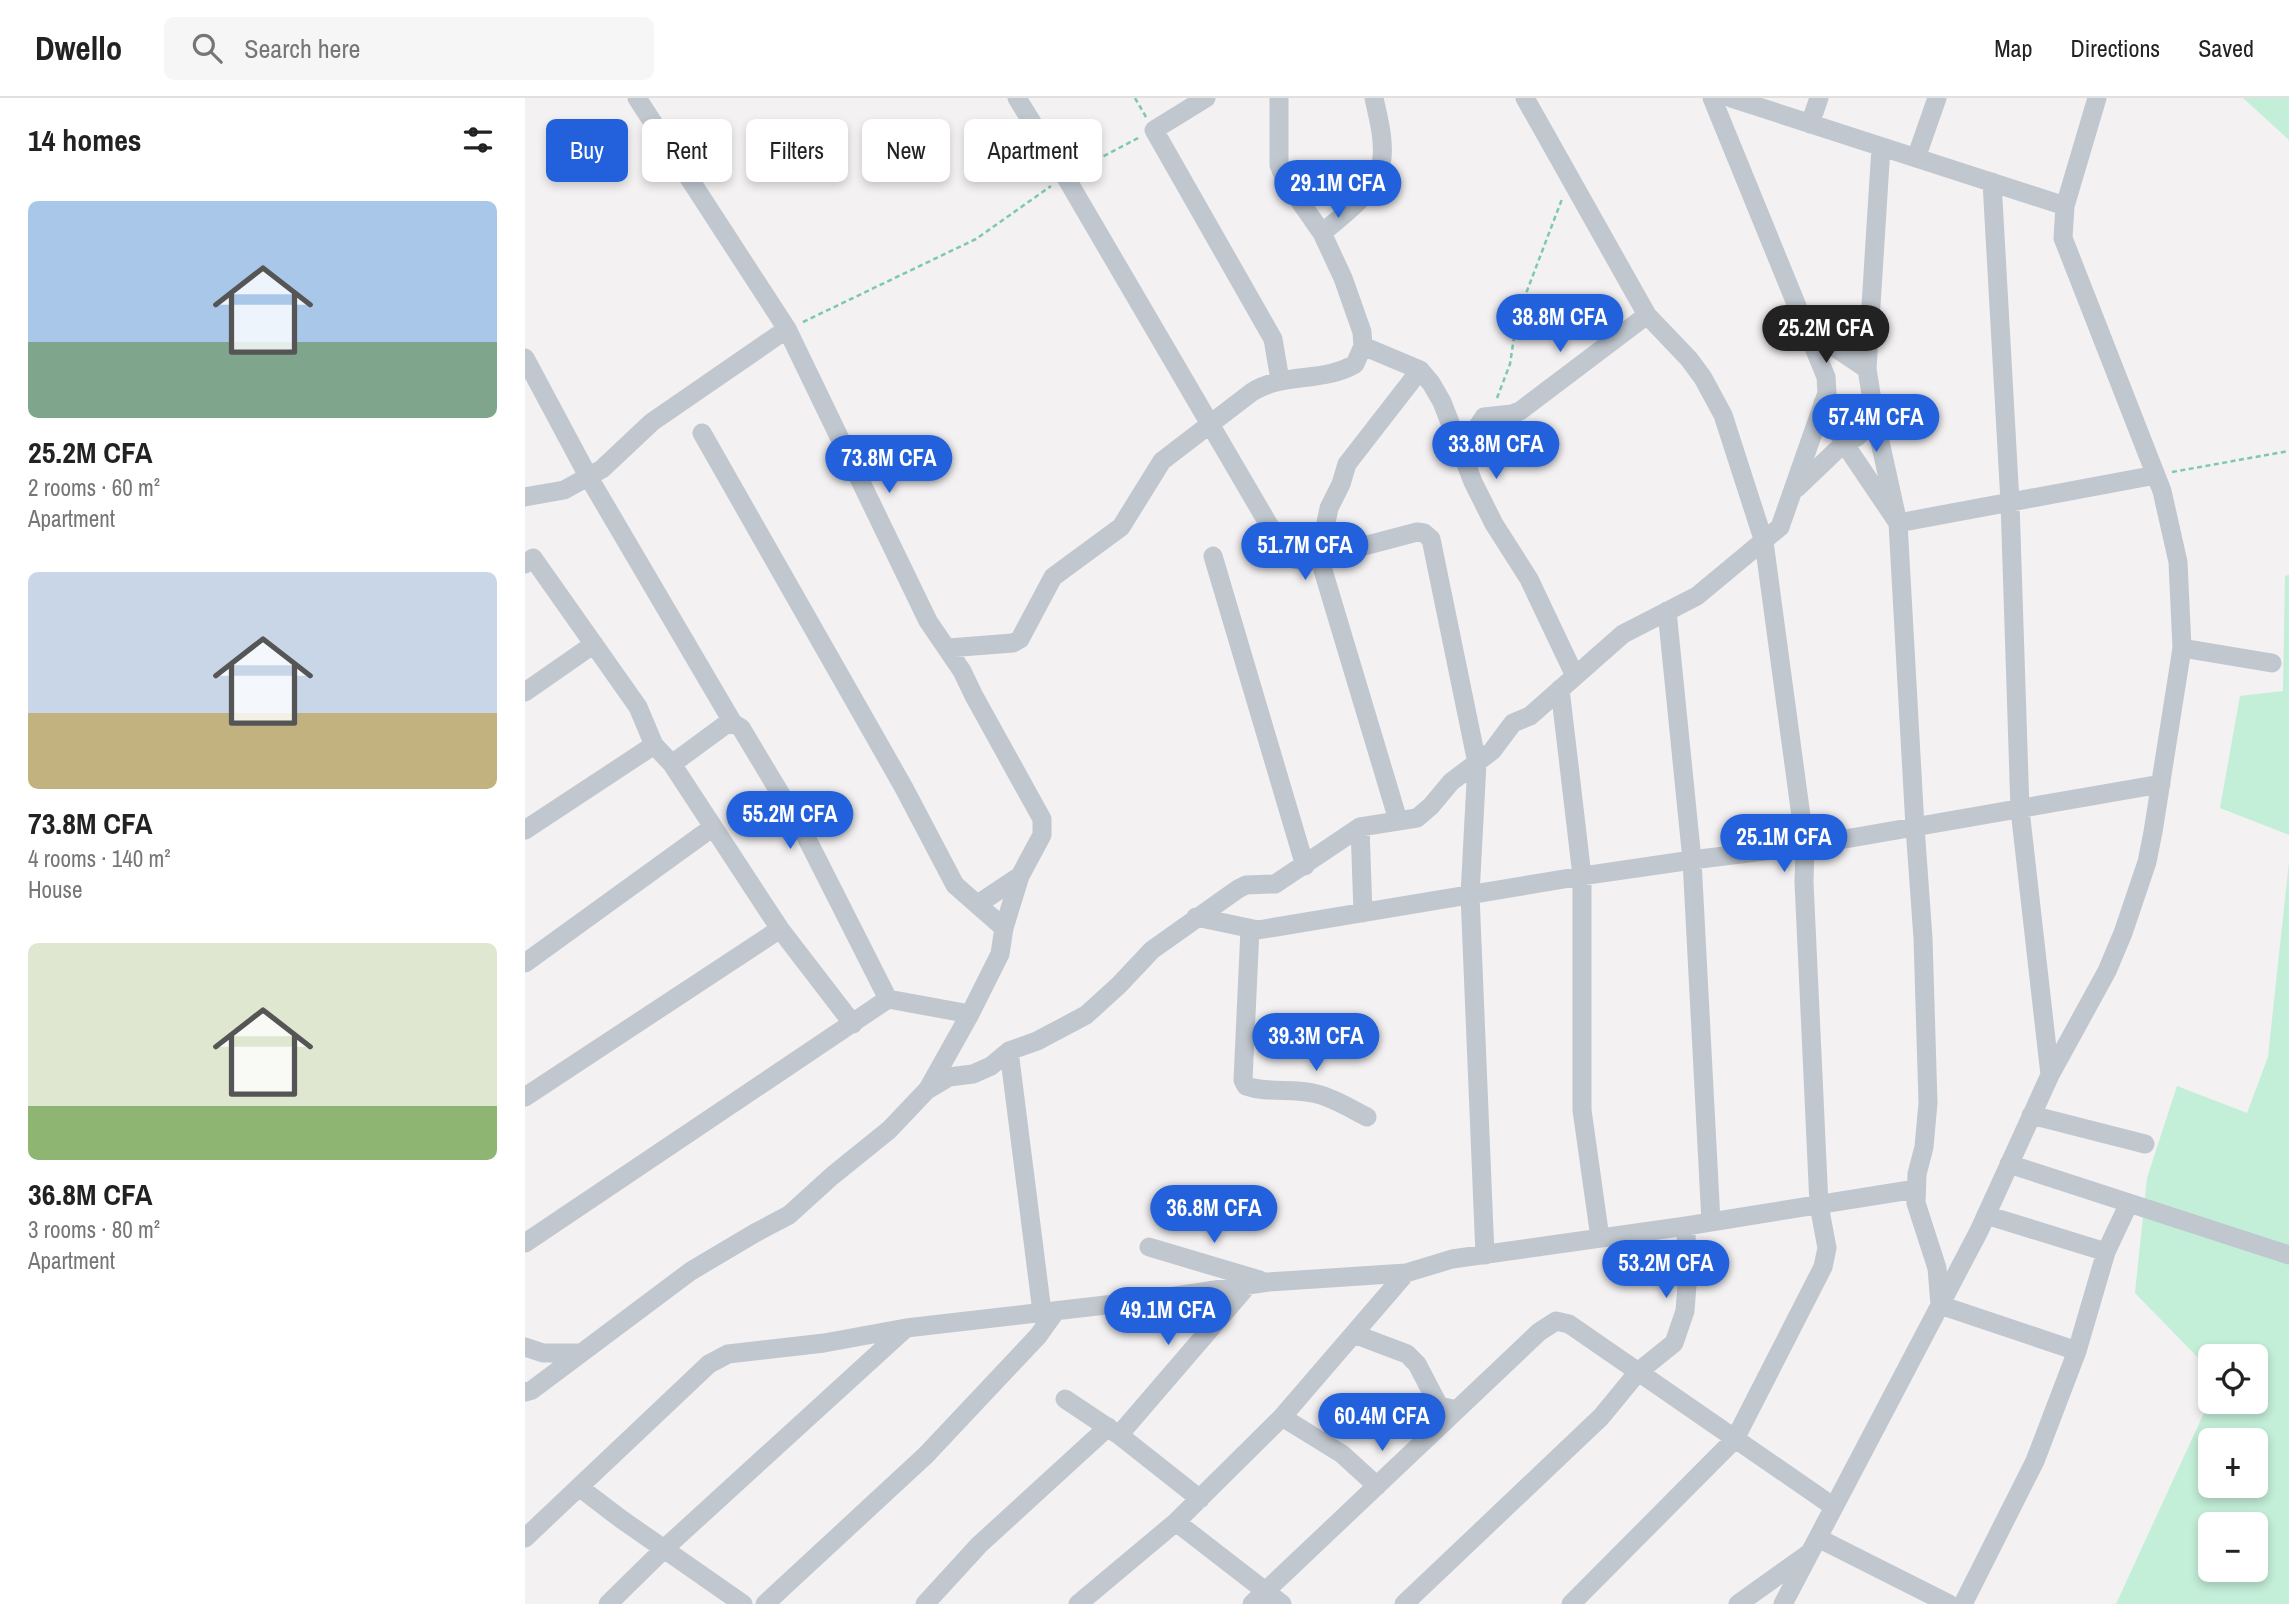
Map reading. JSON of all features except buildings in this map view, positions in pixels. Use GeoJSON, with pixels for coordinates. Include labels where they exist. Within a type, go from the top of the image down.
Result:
{"type":"FeatureCollection","features":[{"type":"Feature","properties":{"kind":"street"},"geometry":{"type":"LineString","coordinates":[[527,1389],[581,1353],[691,1271],[789,1215],[889,1130],[927,1090],[1000,954],[1020,876],[1042,835],[1042,819],[948,648],[928,621],[787,330],[637,98]]}},
{"type":"Feature","properties":{"kind":"street"},"geometry":{"type":"LineString","coordinates":[[1017,98],[1030,119]]}},
{"type":"Feature","properties":{"kind":"street"},"geometry":{"type":"LineString","coordinates":[[1206,98],[1154,130],[1273,339],[1280,380]]}},
{"type":"Feature","properties":{"kind":"street"},"geometry":{"type":"LineString","coordinates":[[948,648],[1013,643],[1020,639],[1053,577],[1121,527],[1162,461],[1264,384],[1333,374],[1355,364],[1363,346],[1359,320],[1343,278],[1322,233],[1285,180],[1279,165],[1279,98]]}},
{"type":"Feature","properties":{"kind":"street"},"geometry":{"type":"LineString","coordinates":[[1322,233],[1365,195],[1383,159],[1374,98]]}},
{"type":"Feature","properties":{"kind":"street"},"geometry":{"type":"LineString","coordinates":[[1525,98],[1647,315],[1689,359],[1703,378],[1723,415],[1764,542],[1805,846],[1804,882],[1819,1205],[1827,1248],[1823,1268],[1735,1439],[1571,1604]]}},
{"type":"Feature","properties":{"kind":"street"},"geometry":{"type":"LineString","coordinates":[[927,1090],[949,1077],[973,1074],[991,1066],[1009,1051],[1037,1041],[1086,1015],[1152,950],[1238,890],[1246,886],[1275,884],[1360,827],[1417,818],[1451,782],[1492,751],[1513,723],[1530,716],[1623,635],[1697,596],[1780,527],[1827,393],[1826,377],[1712,98]]}},
{"type":"Feature","properties":{"kind":"street"},"geometry":{"type":"LineString","coordinates":[[1731,98],[2065,206]]}},
{"type":"Feature","properties":{"kind":"street"},"geometry":{"type":"LineString","coordinates":[[1811,124],[1819,98]]}},
{"type":"Feature","properties":{"kind":"street"},"geometry":{"type":"LineString","coordinates":[[1916,158],[1937,98]]}},
{"type":"Feature","properties":{"kind":"street"},"geometry":{"type":"LineString","coordinates":[[1783,1604],[1986,1215],[2050,1075],[2106,971],[2123,933],[2147,862],[2182,648],[2178,562],[2162,491],[2063,238],[2065,206],[2097,98]]}},
{"type":"Feature","properties":{"kind":"street"},"geometry":{"type":"LineString","coordinates":[[1881,147],[1867,369],[1898,523],[1923,938],[1928,1103],[1916,1203],[1937,1268],[1940,1305]]}},
{"type":"Feature","properties":{"kind":"street"},"geometry":{"type":"LineString","coordinates":[[1069,182],[1283,549],[1300,561],[1417,532],[1424,533],[1431,539],[1478,763],[1471,895],[1485,1255]]}},
{"type":"Feature","properties":{"kind":"street"},"geometry":{"type":"LineString","coordinates":[[1992,183],[2011,502],[2020,810],[2050,1075]]}},
{"type":"Feature","properties":{"kind":"street"},"geometry":{"type":"LineString","coordinates":[[1461,451],[1484,417],[1520,411],[1647,315]]}},
{"type":"Feature","properties":{"kind":"street"},"geometry":{"type":"LineString","coordinates":[[1806,328],[1867,369]]}},
{"type":"Feature","properties":{"kind":"street"},"geometry":{"type":"LineString","coordinates":[[525,497],[564,490],[601,469],[652,422],[787,330]]}},
{"type":"Feature","properties":{"kind":"street"},"geometry":{"type":"LineString","coordinates":[[1363,346],[1420,370],[1431,383],[1442,402],[1494,524],[1529,579],[1575,676]]}},
{"type":"Feature","properties":{"kind":"street"},"geometry":{"type":"LineString","coordinates":[[525,358],[588,476],[733,723],[741,728],[804,833],[888,999]]}},
{"type":"Feature","properties":{"kind":"street"},"geometry":{"type":"LineString","coordinates":[[1398,820],[1318,557],[1329,508],[1347,464],[1420,370]]}},
{"type":"Feature","properties":{"kind":"street"},"geometry":{"type":"LineString","coordinates":[[1823,403],[1844,443],[1898,523]]}},
{"type":"Feature","properties":{"kind":"street"},"geometry":{"type":"LineString","coordinates":[[1793,491],[1844,443],[1857,437],[1875,419]]}},
{"type":"Feature","properties":{"kind":"street"},"geometry":{"type":"LineString","coordinates":[[702,433],[904,788],[955,885],[1005,928]]}},
{"type":"Feature","properties":{"kind":"street"},"geometry":{"type":"LineString","coordinates":[[1898,523],[2155,475]]}},
{"type":"Feature","properties":{"kind":"street"},"geometry":{"type":"LineString","coordinates":[[1213,556],[1305,866]]}},
{"type":"Feature","properties":{"kind":"street"},"geometry":{"type":"LineString","coordinates":[[525,564],[533,558],[638,707],[654,745],[671,764],[780,929],[853,1024]]}},
{"type":"Feature","properties":{"kind":"street"},"geometry":{"type":"LineString","coordinates":[[1667,611],[1692,860],[1711,1222]]}},
{"type":"Feature","properties":{"kind":"street"},"geometry":{"type":"LineString","coordinates":[[525,692],[594,644]]}},
{"type":"Feature","properties":{"kind":"street"},"geometry":{"type":"LineString","coordinates":[[2182,648],[2272,663]]}},
{"type":"Feature","properties":{"kind":"street"},"geometry":{"type":"LineString","coordinates":[[1560,689],[1582,876],[1582,1110],[1600,1238]]}},
{"type":"Feature","properties":{"kind":"street"},"geometry":{"type":"LineString","coordinates":[[671,764],[725,725],[733,723]]}},
{"type":"Feature","properties":{"kind":"street"},"geometry":{"type":"LineString","coordinates":[[525,830],[654,745]]}},
{"type":"Feature","properties":{"kind":"street"},"geometry":{"type":"LineString","coordinates":[[1196,917],[1258,930],[1582,876],[1805,846],[2161,784]]}},
{"type":"Feature","properties":{"kind":"street"},"geometry":{"type":"LineString","coordinates":[[525,964],[713,827]]}},
{"type":"Feature","properties":{"kind":"street"},"geometry":{"type":"LineString","coordinates":[[1360,827],[1363,913]]}},
{"type":"Feature","properties":{"kind":"street"},"geometry":{"type":"LineString","coordinates":[[978,904],[1020,876]]}},
{"type":"Feature","properties":{"kind":"street"},"geometry":{"type":"LineString","coordinates":[[525,1097],[780,929]]}},
{"type":"Feature","properties":{"kind":"street"},"geometry":{"type":"LineString","coordinates":[[1250,929],[1243,1080],[1246,1086],[1257,1090],[1317,1094],[1367,1117]]}},
{"type":"Feature","properties":{"kind":"street"},"geometry":{"type":"LineString","coordinates":[[525,1243],[888,999],[970,1014]]}},
{"type":"Feature","properties":{"kind":"street"},"geometry":{"type":"LineString","coordinates":[[765,1604],[926,1455],[1038,1336],[1049,1312],[1009,1051]]}},
{"type":"Feature","properties":{"kind":"street"},"geometry":{"type":"LineString","coordinates":[[2031,1115],[2145,1144]]}},
{"type":"Feature","properties":{"kind":"street"},"geometry":{"type":"LineString","coordinates":[[2009,1164],[2289,1255]]}},
{"type":"Feature","properties":{"kind":"street"},"geometry":{"type":"LineString","coordinates":[[525,1538],[720,1357],[729,1354],[824,1343],[906,1328],[1258,1284],[1406,1273],[1452,1259],[1686,1226],[1916,1189]]}},
{"type":"Feature","properties":{"kind":"street"},"geometry":{"type":"LineString","coordinates":[[1963,1604],[2035,1461],[2077,1351],[2106,1252],[2129,1203]]}},
{"type":"Feature","properties":{"kind":"street"},"geometry":{"type":"LineString","coordinates":[[1986,1215],[2106,1252]]}},
{"type":"Feature","properties":{"kind":"street"},"geometry":{"type":"LineString","coordinates":[[1404,1604],[1601,1417],[1638,1372],[1674,1343],[1685,1311],[1686,1226]]}},
{"type":"Feature","properties":{"kind":"street"},"geometry":{"type":"LineString","coordinates":[[1149,1247],[1258,1284]]}},
{"type":"Feature","properties":{"kind":"street"},"geometry":{"type":"LineString","coordinates":[[1078,1604],[1176,1522],[1282,1417],[1406,1273]]}},
{"type":"Feature","properties":{"kind":"street"},"geometry":{"type":"LineString","coordinates":[[925,1604],[979,1545],[1113,1431],[1258,1284]]}},
{"type":"Feature","properties":{"kind":"street"},"geometry":{"type":"LineString","coordinates":[[1940,1305],[2077,1351]]}},
{"type":"Feature","properties":{"kind":"street"},"geometry":{"type":"LineString","coordinates":[[1259,1598],[1548,1324],[1556,1321],[1569,1324],[1835,1507]]}},
{"type":"Feature","properties":{"kind":"street"},"geometry":{"type":"LineString","coordinates":[[608,1604],[665,1548],[906,1328]]}},
{"type":"Feature","properties":{"kind":"street"},"geometry":{"type":"LineString","coordinates":[[1354,1334],[1407,1354],[1417,1364],[1439,1406],[1457,1410]]}},
{"type":"Feature","properties":{"kind":"street"},"geometry":{"type":"LineString","coordinates":[[525,1347],[543,1353],[581,1353]]}},
{"type":"Feature","properties":{"kind":"street"},"geometry":{"type":"LineString","coordinates":[[1065,1399],[1113,1431],[1200,1499]]}},
{"type":"Feature","properties":{"kind":"street"},"geometry":{"type":"LineString","coordinates":[[1282,1417],[1342,1454],[1377,1486]]}},
{"type":"Feature","properties":{"kind":"street"},"geometry":{"type":"LineString","coordinates":[[579,1487],[743,1604]]}},
{"type":"Feature","properties":{"kind":"street"},"geometry":{"type":"LineString","coordinates":[[1176,1522],[1259,1598],[1282,1604]]}},
{"type":"Feature","properties":{"kind":"street"},"geometry":{"type":"LineString","coordinates":[[1738,1604],[1815,1545]]}},
{"type":"Feature","properties":{"kind":"street"},"geometry":{"type":"LineString","coordinates":[[1815,1545],[1949,1604]]}},
{"type":"Feature","properties":{"kind":"path"},"geometry":{"type":"LineString","coordinates":[[1102,157],[1154,130]]}},
{"type":"Feature","properties":{"kind":"path"},"geometry":{"type":"LineString","coordinates":[[1484,417],[1503,385],[1510,363],[1517,317],[1570,179]]}},
{"type":"Feature","properties":{"kind":"path"},"geometry":{"type":"LineString","coordinates":[[787,330],[975,239],[1056,182]]}},
{"type":"Feature","properties":{"kind":"path"},"geometry":{"type":"LineString","coordinates":[[2155,475],[2289,451]]}},
{"type":"Feature","properties":{"kind":"green space"},"geometry":{"type":"Polygon","coordinates":[[[2243,98],[2289,98],[2289,140],[2243,98]]]}},
{"type":"Feature","properties":{"kind":"green space"},"geometry":{"type":"Polygon","coordinates":[[[2289,575],[2289,835],[2220,808],[2240,696],[2283,691],[2285,576],[2289,575]]]}},
{"type":"Feature","properties":{"kind":"green space"},"geometry":{"type":"Polygon","coordinates":[[[2289,862],[2289,1604],[2116,1604],[2204,1414],[2268,1414],[2268,1344],[2198,1344],[2198,1358],[2135,1293],[2147,1178],[2177,1086],[2247,1113],[2268,1057],[2289,862]]]}}]}
